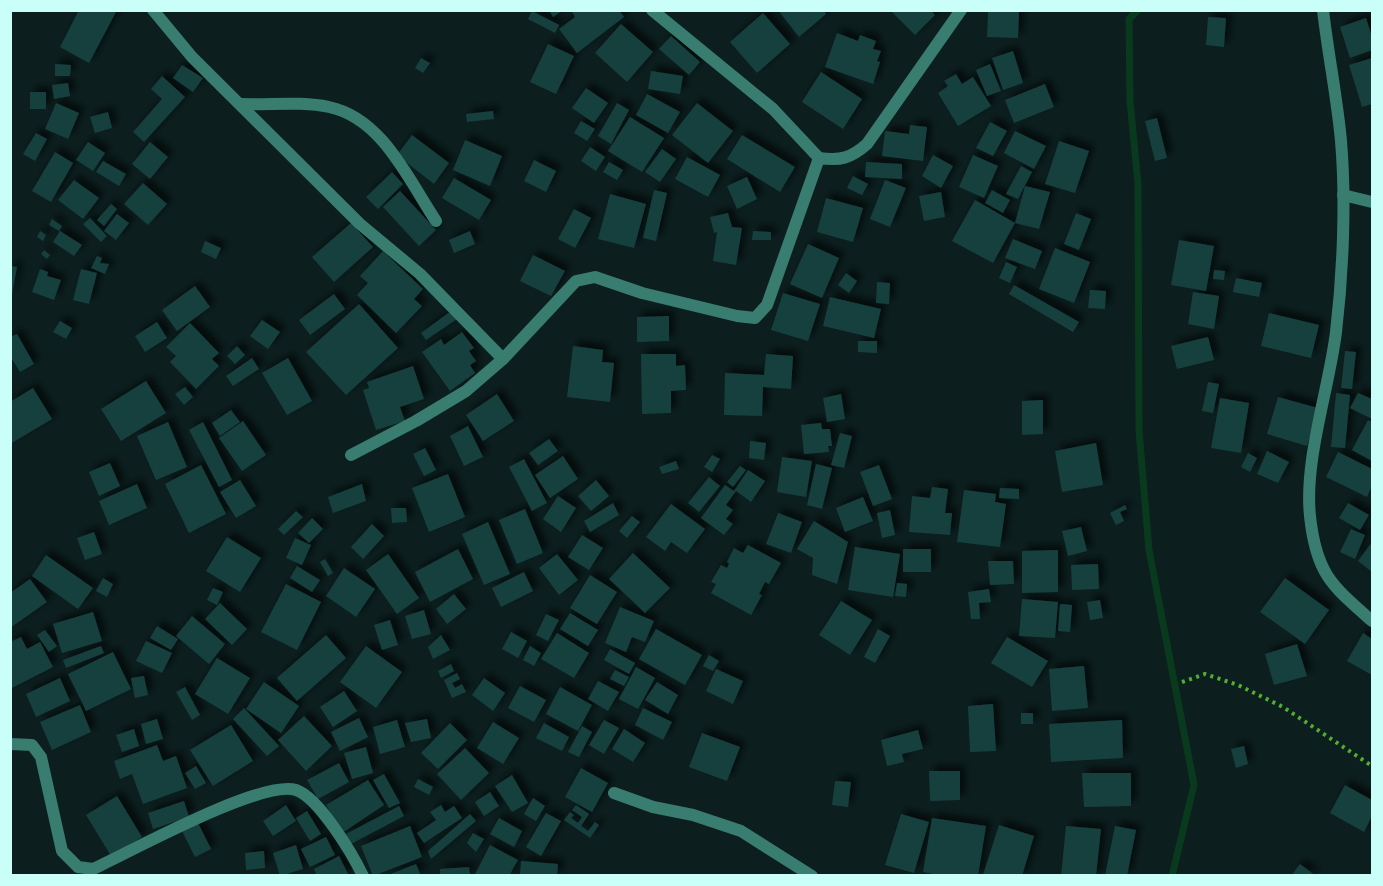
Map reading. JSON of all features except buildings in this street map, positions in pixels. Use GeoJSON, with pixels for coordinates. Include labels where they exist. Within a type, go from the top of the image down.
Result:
{"type":"FeatureCollection","features":[{"type":"Feature","properties":{"kind":"street"},"geometry":{"type":"LineString","coordinates":[[153,10],[192,57],[242,104],[360,224],[420,274],[503,359]]}},
{"type":"Feature","properties":{"kind":"street"},"geometry":{"type":"LineString","coordinates":[[652,10],[773,109],[819,158],[839,161],[854,156],[867,144],[961,10]]}},
{"type":"Feature","properties":{"kind":"street"},"geometry":{"type":"LineString","coordinates":[[1323,10],[1341,142],[1343,195],[1336,331],[1308,489],[1310,517],[1324,574],[1337,590],[1372,621]]}},
{"type":"Feature","properties":{"kind":"street"},"geometry":{"type":"LineString","coordinates":[[242,104],[330,107],[365,121],[390,151],[436,221]]}},
{"type":"Feature","properties":{"kind":"street"},"geometry":{"type":"LineString","coordinates":[[351,455],[416,422],[465,391],[503,359],[576,281],[595,277],[665,299],[755,318],[767,305],[819,158]]}},
{"type":"Feature","properties":{"kind":"street"},"geometry":{"type":"LineString","coordinates":[[1343,195],[1372,202]]}},
{"type":"Feature","properties":{"kind":"street"},"geometry":{"type":"LineString","coordinates":[[10,744],[32,745],[41,757],[62,851],[78,867],[93,869],[209,812],[279,788],[297,790],[314,802],[363,876]]}},
{"type":"Feature","properties":{"kind":"street"},"geometry":{"type":"LineString","coordinates":[[614,794],[653,807],[693,815],[741,831],[812,876]]}},
{"type":"Feature","properties":{"kind":"path"},"geometry":{"type":"LineString","coordinates":[[1182,682],[1205,674],[1245,689],[1283,707],[1372,766]]}},
{"type":"Feature","properties":{"kind":"waterway"},"geometry":{"type":"LineString","coordinates":[[1138,10],[1129,19],[1130,101],[1138,184],[1139,430],[1149,550],[1194,785],[1172,876]]}}]}
